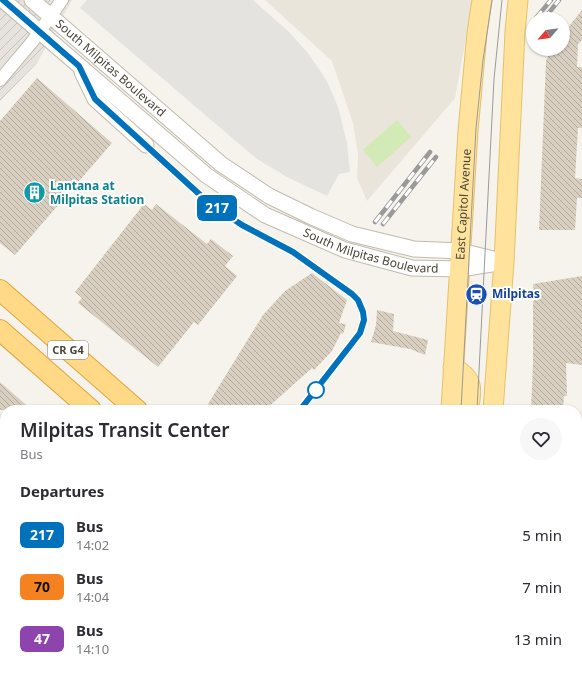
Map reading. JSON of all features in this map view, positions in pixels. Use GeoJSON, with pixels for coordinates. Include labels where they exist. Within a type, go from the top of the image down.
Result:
{"type":"FeatureCollection","features":[{"type":"Feature","properties":{"kind":"highway","name":"CR G4"},"geometry":{"type":"LineString","coordinates":[[0,290],[131,405]]}},
{"type":"Feature","properties":{"kind":"highway","name":"CR G4"},"geometry":{"type":"LineString","coordinates":[[0,330],[85,405]]}},
{"type":"Feature","properties":{"kind":"main road","name":"East Capitol Avenue"},"geometry":{"type":"LineString","coordinates":[[451,405],[468,124],[477,33],[482,0]]}},
{"type":"Feature","properties":{"kind":"main road"},"geometry":{"type":"LineString","coordinates":[[493,405],[504,262],[515,32],[518,0]]}},
{"type":"Feature","properties":{"kind":"main road"},"geometry":{"type":"LineString","coordinates":[[453,368],[466,375],[469,380],[469,405]]}},
{"type":"Feature","properties":{"kind":"street","name":"South Milpitas Boulevard"},"geometry":{"type":"LineString","coordinates":[[3,0],[206,174],[234,196],[264,215],[338,247],[376,260],[412,268],[460,260]]}},
{"type":"Feature","properties":{"kind":"street","name":"South Milpitas Boulevard"},"geometry":{"type":"LineString","coordinates":[[32,0],[221,164],[269,196],[352,234],[460,260],[504,262]]}},
{"type":"Feature","properties":{"kind":"street"},"geometry":{"type":"LineString","coordinates":[[0,80],[39,32],[62,0]]}},
{"type":"Feature","properties":{"kind":"street"},"geometry":{"type":"LineString","coordinates":[[79,66],[95,99],[146,145]]}},
{"type":"Feature","properties":{"kind":"shaded area"},"geometry":{"type":"Polygon","coordinates":[[[0,0],[72,0],[37,63],[0,101],[0,0]]]}},
{"type":"Feature","properties":{"kind":"shaded area"},"geometry":{"type":"Polygon","coordinates":[[[87,0],[253,0],[288,31],[308,53],[327,81],[338,107],[347,143],[350,172],[339,174],[327,196],[287,177],[257,159],[80,8],[87,0]]]}},
{"type":"Feature","properties":{"kind":"shaded area"},"geometry":{"type":"Polygon","coordinates":[[[265,0],[473,0],[455,98],[367,201],[357,178],[358,154],[353,123],[332,61],[265,0]]]}},
{"type":"Feature","properties":{"kind":"green space"},"geometry":{"type":"Polygon","coordinates":[[[397,120],[411,137],[377,167],[363,150],[397,120]]]}},
{"type":"Feature","properties":{"kind":"building"},"geometry":{"type":"Polygon","coordinates":[[[582,10],[582,40],[578,44],[577,67],[582,67],[582,128],[578,128],[575,178],[582,179],[582,198],[577,198],[575,230],[539,230],[546,61],[548,56],[570,56],[570,25],[582,10]]]}},
{"type":"Feature","properties":{"kind":"building","name":"Lantana at Milpitas Station"},"geometry":{"type":"Polygon","coordinates":[[[37,78],[112,143],[15,255],[0,243],[0,121],[37,78]]]}},
{"type":"Feature","properties":{"kind":"building"},"geometry":{"type":"Polygon","coordinates":[[[144,204],[152,210],[156,204],[207,244],[211,239],[233,256],[225,266],[237,276],[198,325],[194,322],[158,367],[78,303],[82,298],[75,292],[144,204]]]}},
{"type":"Feature","properties":{"kind":"building"},"geometry":{"type":"Polygon","coordinates":[[[312,273],[347,300],[339,323],[346,324],[343,334],[341,333],[332,351],[314,370],[312,368],[271,405],[209,405],[208,404],[263,315],[285,291],[312,273]]]}},
{"type":"Feature","properties":{"kind":"building"},"geometry":{"type":"Polygon","coordinates":[[[582,276],[582,365],[566,363],[567,396],[564,396],[563,405],[531,405],[533,301],[535,300],[533,284],[582,276]]]}},
{"type":"Feature","properties":{"kind":"building"},"geometry":{"type":"Polygon","coordinates":[[[377,310],[394,314],[393,331],[428,340],[425,355],[410,349],[371,342],[376,325],[377,310]]]}},
{"type":"Feature","properties":{"kind":"building"},"geometry":{"type":"Polygon","coordinates":[[[0,382],[26,405],[0,405],[0,382]]]}},
{"type":"Feature","properties":{"kind":"tram line"},"geometry":{"type":"LineString","coordinates":[[461,405],[476,128],[483,60],[492,0]]}},
{"type":"Feature","properties":{"kind":"tram line"},"geometry":{"type":"LineString","coordinates":[[477,405],[494,79],[502,0]]}},
{"type":"Feature","properties":{"kind":"railway"},"geometry":{"type":"LineString","coordinates":[[541,12],[551,0]]}},
{"type":"Feature","properties":{"kind":"railway"},"geometry":{"type":"LineString","coordinates":[[550,12],[559,0]]}},
{"type":"Feature","properties":{"kind":"railway"},"geometry":{"type":"LineString","coordinates":[[375,222],[430,152]]}},
{"type":"Feature","properties":{"kind":"railway"},"geometry":{"type":"LineString","coordinates":[[383,224],[436,157]]}},
{"type":"Feature","properties":{"kind":"bus line","name":"217"},"geometry":{"type":"LineString","coordinates":[[3,0],[79,66],[95,99],[134,132],[209,203],[242,225],[276,242],[312,264],[358,300],[363,312],[364,320],[360,333],[304,405]]}},
{"type":"Feature","properties":{"kind":"place","name":"Lantana at Milpitas Station"},"geometry":{"type":"Point","coordinates":[34,193]}},
{"type":"Feature","properties":{"kind":"place","name":"Milpitas"},"geometry":{"type":"Point","coordinates":[476,294]}}]}
